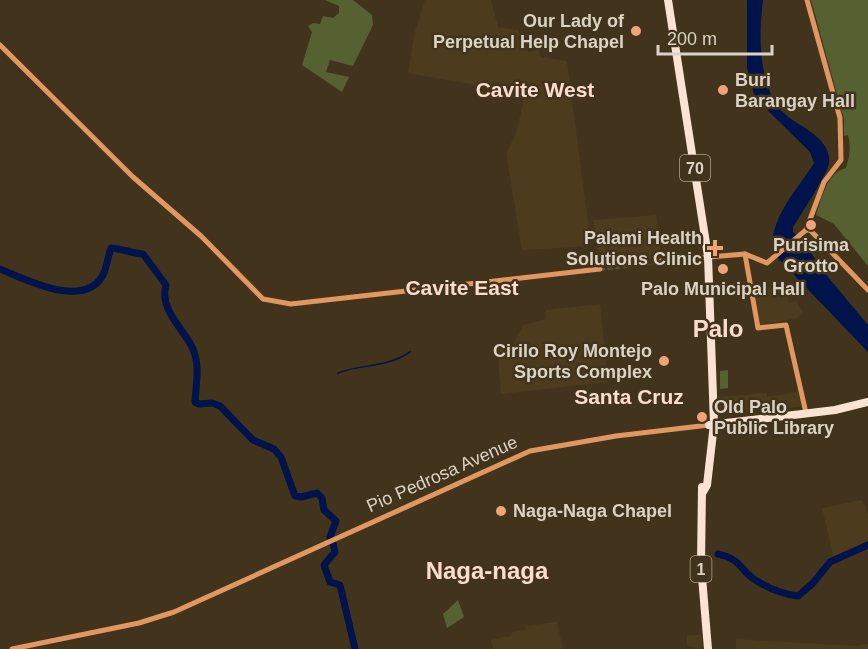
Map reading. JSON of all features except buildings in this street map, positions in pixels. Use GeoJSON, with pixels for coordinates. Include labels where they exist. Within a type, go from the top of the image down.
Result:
{"type":"FeatureCollection","features":[{"type":"Feature","properties":{"kind":"highway","name":"70"},"geometry":{"type":"LineString","coordinates":[[668,0],[708,256],[711,421]]}},
{"type":"Feature","properties":{"kind":"highway"},"geometry":{"type":"LineString","coordinates":[[711,421],[806,413],[868,402]]}},
{"type":"Feature","properties":{"kind":"highway","name":"1"},"geometry":{"type":"LineString","coordinates":[[708,649],[701,566],[703,492],[706,485],[711,421]]}},
{"type":"Feature","properties":{"kind":"main road"},"geometry":{"type":"LineString","coordinates":[[661,261],[745,254],[766,263],[806,230],[824,182],[839,165],[842,144],[840,118],[807,0]]}},
{"type":"Feature","properties":{"kind":"main road"},"geometry":{"type":"LineString","coordinates":[[0,45],[134,177],[201,236],[263,299],[291,304],[533,278],[600,268]]}},
{"type":"Feature","properties":{"kind":"main road"},"geometry":{"type":"LineString","coordinates":[[806,230],[810,230],[868,290]]}},
{"type":"Feature","properties":{"kind":"main road"},"geometry":{"type":"LineString","coordinates":[[745,254],[758,328],[786,325],[806,413]]}},
{"type":"Feature","properties":{"kind":"main road","name":"Pio Pedrosa Avenue"},"geometry":{"type":"LineString","coordinates":[[12,649],[139,623],[174,612],[530,451],[711,421]]}},
{"type":"Feature","properties":{"kind":"shaded area"},"geometry":{"type":"Polygon","coordinates":[[[425,0],[491,0],[498,27],[519,30],[519,38],[528,52],[538,50],[541,57],[567,61],[591,246],[522,250],[506,153],[516,134],[525,94],[408,73],[415,31],[425,0]]]}},
{"type":"Feature","properties":{"kind":"shaded area"},"geometry":{"type":"Polygon","coordinates":[[[747,0],[763,0],[761,53],[766,79],[776,104],[790,118],[817,137],[824,144],[828,153],[829,163],[824,176],[793,227],[793,232],[804,242],[823,271],[868,325],[868,352],[772,252],[775,227],[780,216],[814,163],[810,152],[755,98],[747,68],[747,0]]]}},
{"type":"Feature","properties":{"kind":"shaded area"},"geometry":{"type":"Polygon","coordinates":[[[656,215],[661,257],[599,264],[593,220],[656,215]]]}},
{"type":"Feature","properties":{"kind":"shaded area"},"geometry":{"type":"Polygon","coordinates":[[[783,284],[789,303],[796,300],[803,312],[798,318],[760,325],[754,291],[783,284]]]}},
{"type":"Feature","properties":{"kind":"shaded area"},"geometry":{"type":"Polygon","coordinates":[[[600,304],[608,382],[501,394],[497,344],[513,344],[523,325],[546,319],[545,310],[600,304]]]}},
{"type":"Feature","properties":{"kind":"shaded area"},"geometry":{"type":"Polygon","coordinates":[[[798,392],[801,407],[722,412],[718,405],[718,397],[767,393],[767,397],[798,392]]]}},
{"type":"Feature","properties":{"kind":"shaded area"},"geometry":{"type":"Polygon","coordinates":[[[862,500],[868,513],[868,540],[834,559],[822,508],[862,500]]]}},
{"type":"Feature","properties":{"kind":"shaded area"},"geometry":{"type":"Polygon","coordinates":[[[557,622],[563,649],[493,649],[491,640],[526,630],[525,626],[557,622]]]}},
{"type":"Feature","properties":{"kind":"shaded area"},"geometry":{"type":"Polygon","coordinates":[[[687,635],[701,635],[702,649],[687,646],[687,635]]]}},
{"type":"Feature","properties":{"kind":"shaded area"},"geometry":{"type":"Polygon","coordinates":[[[736,639],[855,646],[868,644],[868,649],[736,649],[736,639]]]}},
{"type":"Feature","properties":{"kind":"green space"},"geometry":{"type":"Polygon","coordinates":[[[325,0],[353,0],[372,15],[373,25],[353,66],[330,60],[326,72],[349,77],[342,92],[302,65],[312,32],[308,26],[313,23],[320,24],[323,16],[333,18],[339,13],[339,6],[325,0]]]}},
{"type":"Feature","properties":{"kind":"green space"},"geometry":{"type":"Polygon","coordinates":[[[811,0],[868,0],[868,266],[834,224],[816,215],[830,180],[840,170],[846,168],[850,148],[848,135],[844,136],[844,119],[811,0]]]}},
{"type":"Feature","properties":{"kind":"green space"},"geometry":{"type":"Polygon","coordinates":[[[728,370],[728,388],[720,389],[720,371],[728,370]]]}},
{"type":"Feature","properties":{"kind":"green space"},"geometry":{"type":"Polygon","coordinates":[[[458,600],[464,617],[447,628],[443,614],[458,600]]]}},
{"type":"Feature","properties":{"kind":"waterway"},"geometry":{"type":"LineString","coordinates":[[0,269],[54,289],[82,290],[94,285],[103,275],[111,248],[143,254],[166,285],[168,310],[194,352],[197,373],[195,402],[220,406],[253,440],[274,449],[281,457],[295,496],[301,497],[317,493],[322,498],[324,510],[336,521],[330,537]]}},
{"type":"Feature","properties":{"kind":"waterway"},"geometry":{"type":"LineString","coordinates":[[338,373],[391,361],[410,352]]}},
{"type":"Feature","properties":{"kind":"waterway"},"geometry":{"type":"LineString","coordinates":[[333,543],[335,552],[324,565],[330,582],[340,585],[355,649]]}},
{"type":"Feature","properties":{"kind":"waterway"},"geometry":{"type":"LineString","coordinates":[[718,554],[733,559],[751,577],[767,586],[798,596],[813,583],[830,562],[868,545]]}},
{"type":"Feature","properties":{"kind":"tunnel"},"geometry":{"type":"LineString","coordinates":[[600,269],[661,261]]}},
{"type":"Feature","properties":{"kind":"place","name":"Our Lady of Perpetual Help Chapel"},"geometry":{"type":"Point","coordinates":[636,31]}},
{"type":"Feature","properties":{"kind":"place","name":"Buri Barangay Hall"},"geometry":{"type":"Point","coordinates":[723,90]}},
{"type":"Feature","properties":{"kind":"place","name":"Purisima Grotto"},"geometry":{"type":"Point","coordinates":[811,225]}},
{"type":"Feature","properties":{"kind":"place","name":"Palami Health Solutions Clinic"},"geometry":{"type":"Point","coordinates":[715,248]}},
{"type":"Feature","properties":{"kind":"place","name":"Palo Municipal Hall"},"geometry":{"type":"Point","coordinates":[723,269]}},
{"type":"Feature","properties":{"kind":"place","name":"Cirilo Roy Montejo Sports Complex"},"geometry":{"type":"Point","coordinates":[664,361]}},
{"type":"Feature","properties":{"kind":"place","name":"Old Palo Public Library"},"geometry":{"type":"Point","coordinates":[702,417]}},
{"type":"Feature","properties":{"kind":"place","name":"Naga-Naga Chapel"},"geometry":{"type":"Point","coordinates":[501,511]}},
{"type":"Feature","properties":{"kind":"district","name":"Cavite West"},"geometry":{"type":"Point","coordinates":[535,90]}},
{"type":"Feature","properties":{"kind":"district","name":"Cavite East"},"geometry":{"type":"Point","coordinates":[462,288]}},
{"type":"Feature","properties":{"kind":"district","name":"Palo"},"geometry":{"type":"Point","coordinates":[718,329]}},
{"type":"Feature","properties":{"kind":"district","name":"Santa Cruz"},"geometry":{"type":"Point","coordinates":[629,397]}},
{"type":"Feature","properties":{"kind":"district","name":"Naga-naga"},"geometry":{"type":"Point","coordinates":[487,571]}}]}
